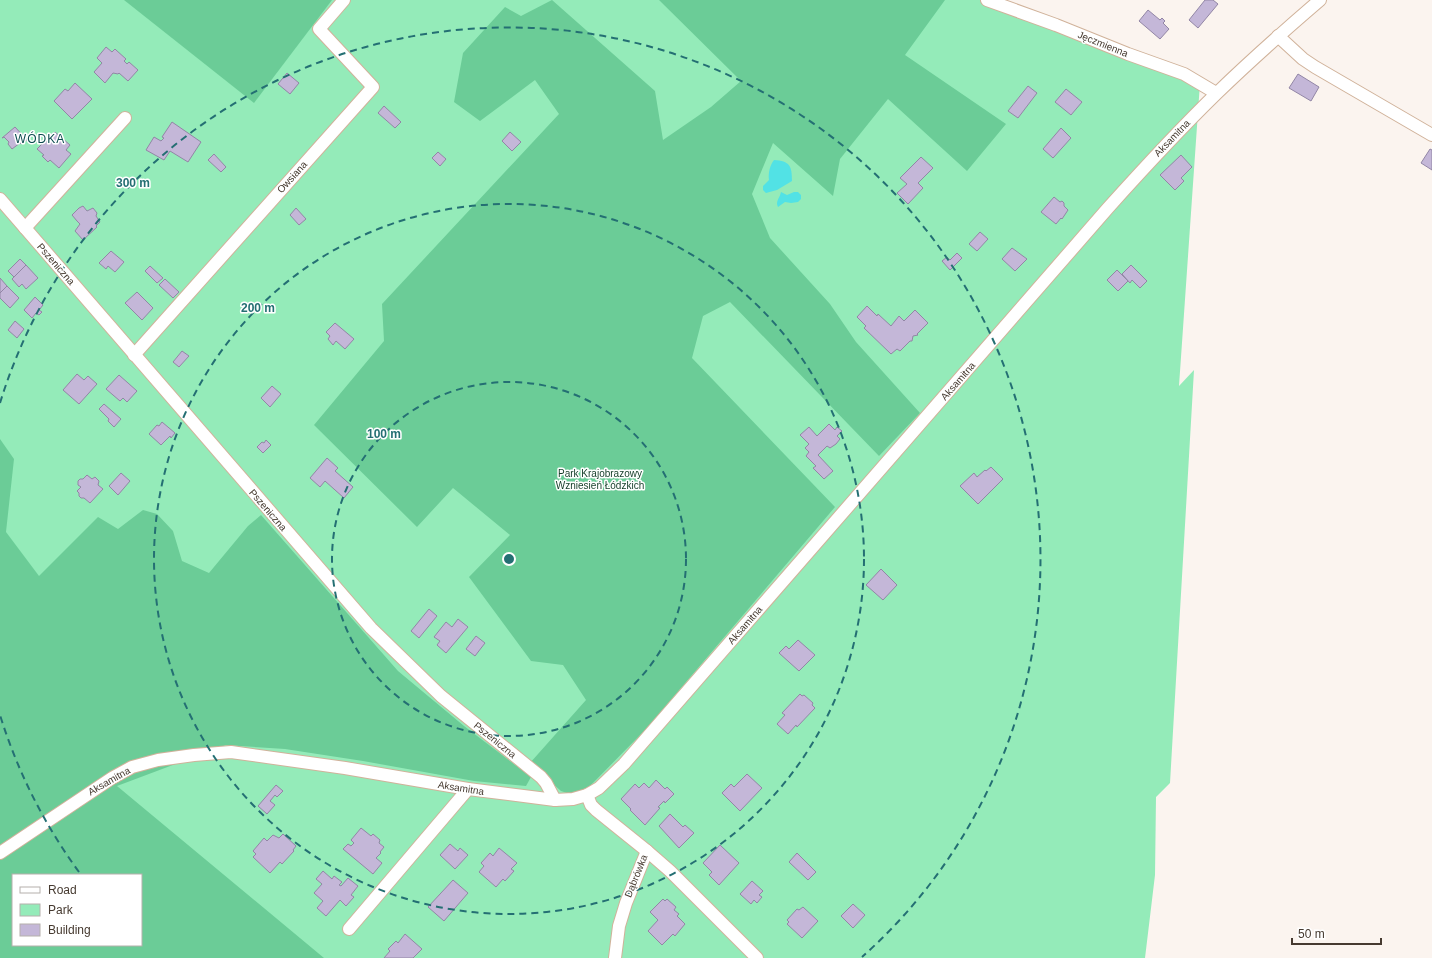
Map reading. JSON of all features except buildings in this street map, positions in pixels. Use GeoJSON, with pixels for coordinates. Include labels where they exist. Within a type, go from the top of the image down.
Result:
{"type":"FeatureCollection","features":[{"type":"Feature","properties":{"kind":"street","name":"Owsiana"},"geometry":{"type":"LineString","coordinates":[[134,355],[373,87],[319,29],[344,0]]}},
{"type":"Feature","properties":{"kind":"street","name":"Jęczmienna"},"geometry":{"type":"LineString","coordinates":[[987,0],[1184,74],[1216,93]]}},
{"type":"Feature","properties":{"kind":"street","name":"Aksamitna"},"geometry":{"type":"LineString","coordinates":[[0,853],[108,780],[124,771],[132,767],[158,760],[194,755],[231,752],[468,789],[555,800],[573,799],[586,795],[599,788],[624,764],[1159,151],[1216,93],[1320,0]]}},
{"type":"Feature","properties":{"kind":"street"},"geometry":{"type":"LineString","coordinates":[[1278,36],[1303,59],[1315,67],[1432,135]]}},
{"type":"Feature","properties":{"kind":"street"},"geometry":{"type":"LineString","coordinates":[[25,228],[125,118]]}},
{"type":"Feature","properties":{"kind":"street","name":"Pszeniczna"},"geometry":{"type":"LineString","coordinates":[[0,199],[371,628],[441,696],[541,777],[555,800]]}},
{"type":"Feature","properties":{"kind":"street"},"geometry":{"type":"LineString","coordinates":[[349,929],[468,789]]}},
{"type":"Feature","properties":{"kind":"street","name":"Dąbrówka"},"geometry":{"type":"LineString","coordinates":[[586,795],[591,805],[596,810],[647,851],[626,903],[619,926],[615,958]]}},
{"type":"Feature","properties":{"kind":"street"},"geometry":{"type":"LineString","coordinates":[[647,851],[670,871],[757,958]]}},
{"type":"Feature","properties":{"kind":"green space","name":"Park Krajobrazowy Wzniesień Łódzkich"},"geometry":{"type":"Polygon","coordinates":[[[0,0],[1001,0],[1200,83],[1179,386],[1194,370],[1170,783],[1156,797],[1155,875],[1145,958],[0,958],[0,0]]]}},
{"type":"Feature","properties":{"kind":"green space"},"geometry":{"type":"Polygon","coordinates":[[[124,0],[332,0],[254,103],[124,0]]]}},
{"type":"Feature","properties":{"kind":"green space"},"geometry":{"type":"Polygon","coordinates":[[[552,0],[655,91],[663,140],[711,107],[741,81],[659,0],[945,0],[905,55],[1006,124],[967,171],[888,99],[840,159],[833,196],[773,143],[752,194],[770,238],[830,304],[856,342],[920,413],[879,456],[730,302],[703,316],[692,358],[835,507],[646,729],[590,786],[573,795],[561,791],[530,763],[586,700],[563,665],[531,661],[469,577],[510,535],[453,488],[417,527],[314,425],[384,341],[382,304],[559,114],[535,80],[480,121],[454,102],[463,53],[505,7],[521,16],[552,0]]]}},
{"type":"Feature","properties":{"kind":"green space"},"geometry":{"type":"Polygon","coordinates":[[[0,439],[14,459],[6,532],[39,576],[98,517],[118,529],[143,510],[157,514],[173,531],[182,561],[209,573],[248,526],[261,515],[398,671],[464,726],[531,777],[526,786],[474,781],[285,749],[226,745],[117,786],[324,958],[0,958],[0,439]]]}},
{"type":"Feature","properties":{"kind":"water"},"geometry":{"type":"Polygon","coordinates":[[[774,160],[787,163],[789,165],[791,168],[792,181],[777,190],[766,193],[763,190],[763,186],[769,180],[771,164],[774,160]]]}},
{"type":"Feature","properties":{"kind":"water"},"geometry":{"type":"Polygon","coordinates":[[[781,192],[787,195],[798,192],[801,195],[801,199],[798,202],[785,202],[778,207],[777,201],[781,192]]]}},
{"type":"Feature","properties":{"kind":"district","name":"WÓDKA"},"geometry":{"type":"Point","coordinates":[40,139]}}]}
